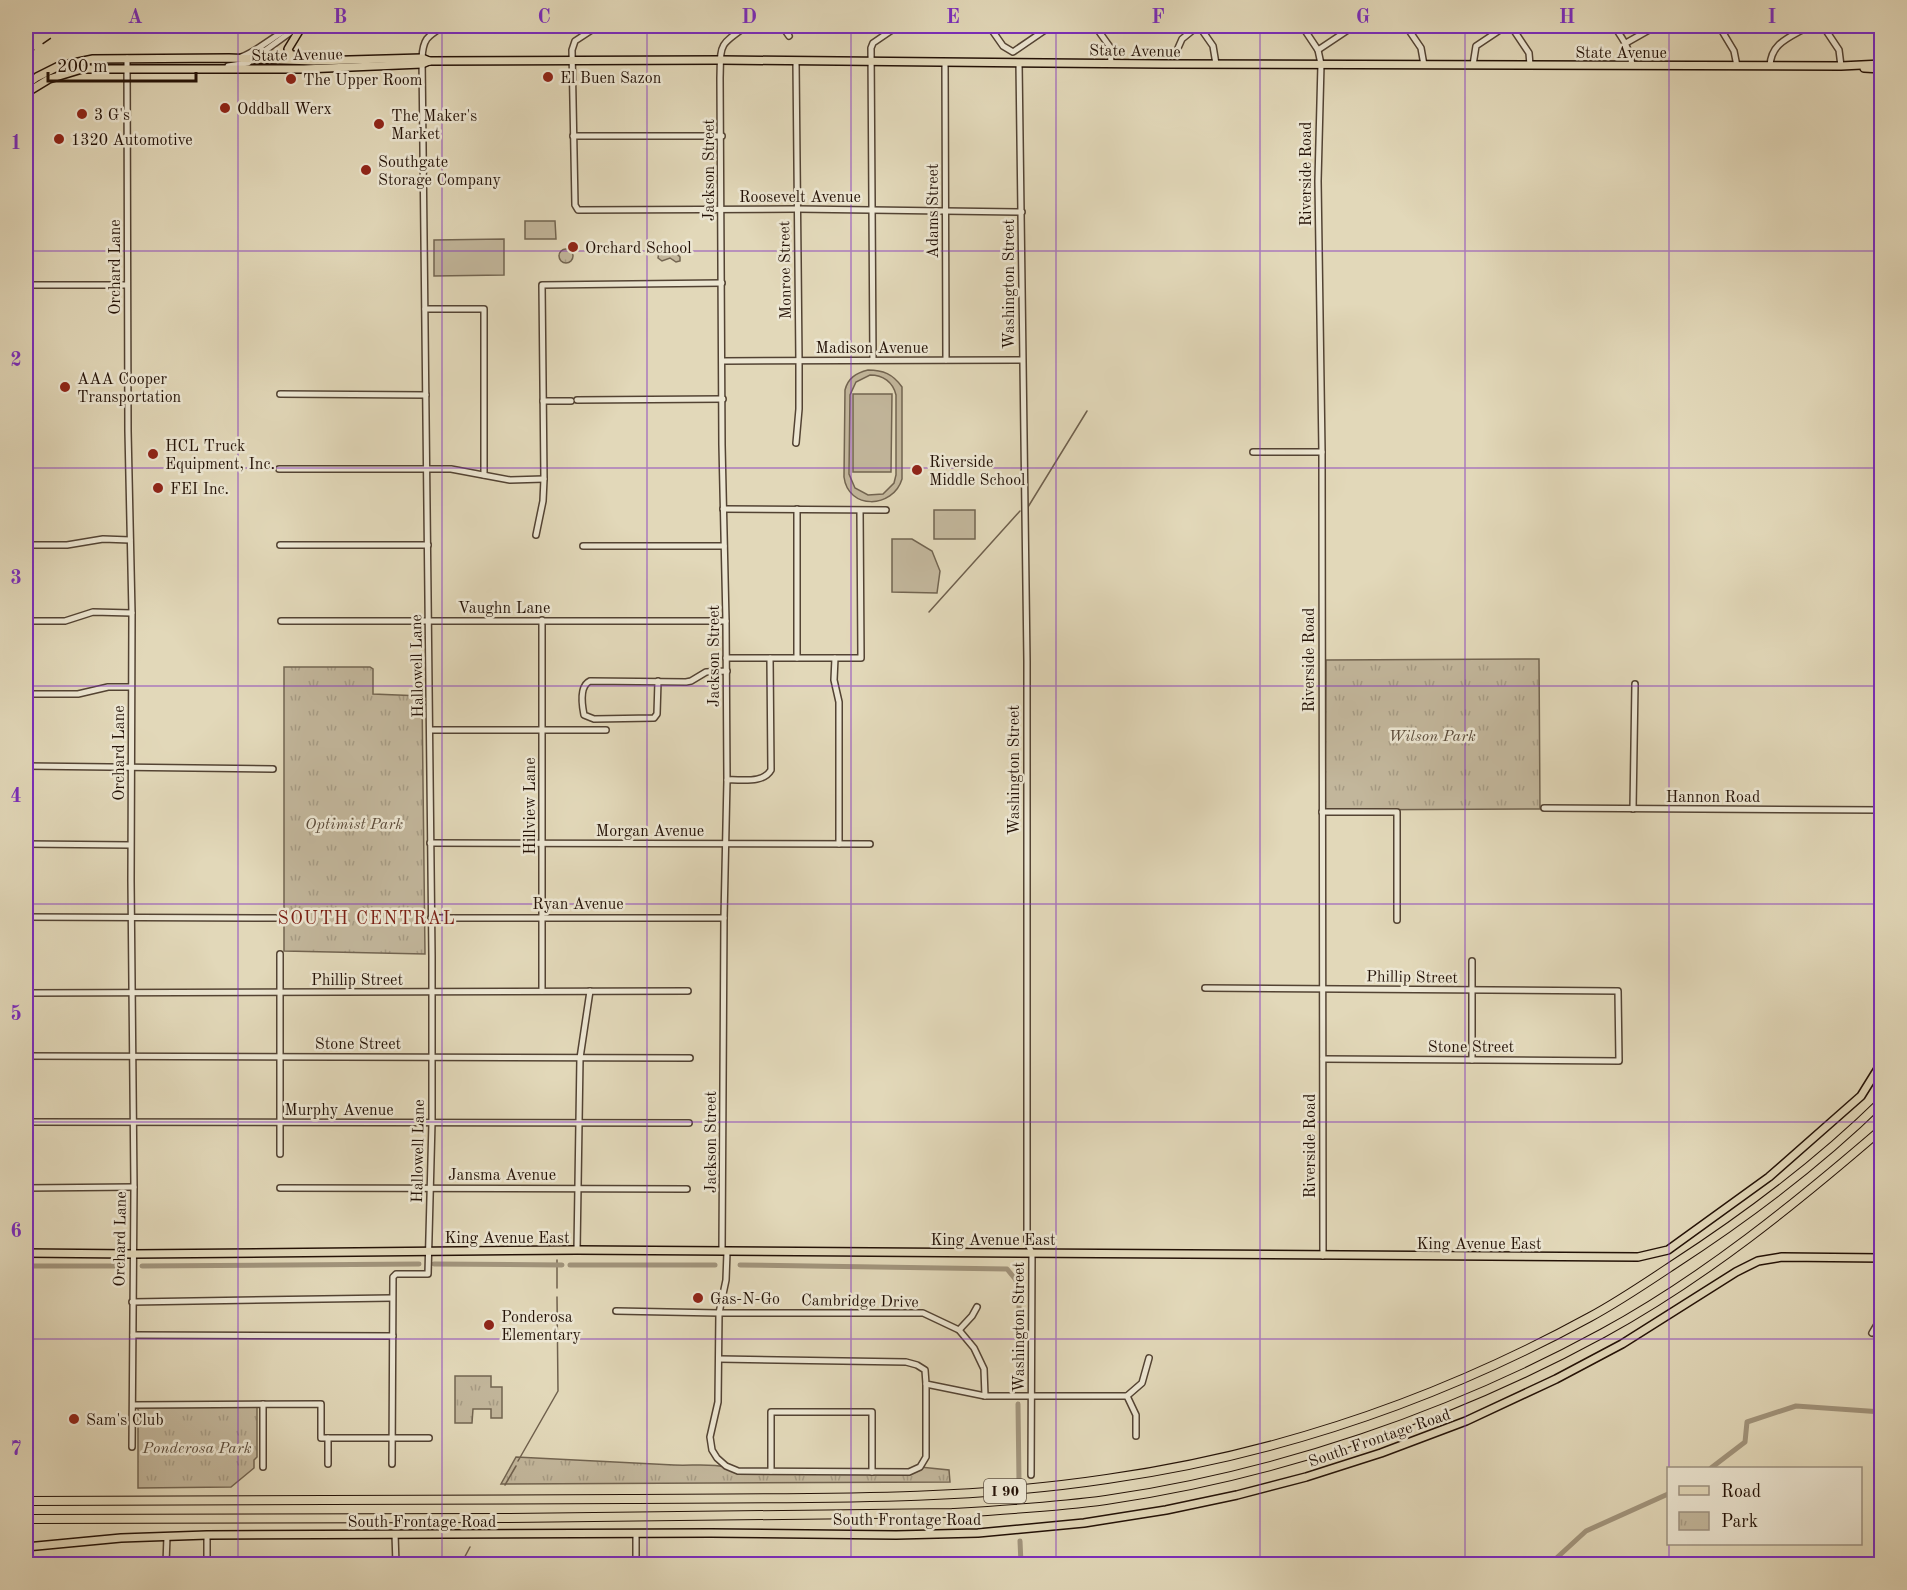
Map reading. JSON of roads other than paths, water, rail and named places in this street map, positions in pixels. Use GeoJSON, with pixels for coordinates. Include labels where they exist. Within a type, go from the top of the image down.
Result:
{"type":"FeatureCollection","features":[{"type":"Feature","properties":{"kind":"highway","name":"I 90"},"geometry":{"type":"LineString","coordinates":[[26,1501],[952,1495],[1103,1480],[1173,1469],[1292,1440],[1407,1402],[1535,1346],[1593,1316],[1711,1241],[1764,1202],[1818,1158],[1881,1101]]}},
{"type":"Feature","properties":{"kind":"highway","name":"I 90"},"geometry":{"type":"LineString","coordinates":[[26,1519],[509,1518],[952,1513],[1106,1500],[1176,1487],[1356,1441],[1413,1421],[1480,1393],[1603,1333],[1722,1257],[1831,1172],[1881,1129]]}},
{"type":"Feature","properties":{"kind":"main road"},"geometry":{"type":"LineString","coordinates":[[300,26],[290,43],[289,51],[293,55],[314,61]]}},
{"type":"Feature","properties":{"kind":"main road","name":"State Avenue"},"geometry":{"type":"LineString","coordinates":[[26,85],[46,72],[71,63],[93,59],[127,58],[314,61],[721,60],[1424,65],[1841,66],[1881,64]]}},
{"type":"Feature","properties":{"kind":"main road","name":"State Avenue"},"geometry":{"type":"LineString","coordinates":[[26,93],[49,79],[91,69],[304,69],[425,61]]}},
{"type":"Feature","properties":{"kind":"main road","name":"State Avenue"},"geometry":{"type":"LineString","coordinates":[[1841,66],[1881,69]]}},
{"type":"Feature","properties":{"kind":"main road","name":"King Avenue East"},"geometry":{"type":"LineString","coordinates":[[26,1253],[578,1250],[1638,1257],[1668,1250],[1769,1177],[1861,1096],[1879,1067],[1881,1058]]}},
{"type":"Feature","properties":{"kind":"main road","name":"South Frontage Road"},"geometry":{"type":"LineString","coordinates":[[26,1547],[121,1538],[207,1535],[896,1535],[978,1533],[1084,1523],[1166,1510],[1306,1477],[1381,1453],[1466,1420],[1557,1379],[1622,1344],[1736,1272],[1758,1261],[1782,1257],[1881,1258]]}},
{"type":"Feature","properties":{"kind":"street"},"geometry":{"type":"LineString","coordinates":[[234,58],[253,51],[280,32],[294,26]]}},
{"type":"Feature","properties":{"kind":"street"},"geometry":{"type":"LineString","coordinates":[[178,68],[241,65],[254,59],[300,26]]}},
{"type":"Feature","properties":{"kind":"street"},"geometry":{"type":"LineString","coordinates":[[425,61],[424,41],[444,26]]}},
{"type":"Feature","properties":{"kind":"street"},"geometry":{"type":"LineString","coordinates":[[598,26],[575,41],[572,50],[573,136],[722,136]]}},
{"type":"Feature","properties":{"kind":"street"},"geometry":{"type":"LineString","coordinates":[[721,60],[721,49],[724,43],[747,26]]}},
{"type":"Feature","properties":{"kind":"street"},"geometry":{"type":"LineString","coordinates":[[782,26],[789,36]]}},
{"type":"Feature","properties":{"kind":"street"},"geometry":{"type":"LineString","coordinates":[[873,360],[871,48],[888,28],[898,26]]}},
{"type":"Feature","properties":{"kind":"street"},"geometry":{"type":"LineString","coordinates":[[989,26],[1003,46],[1013,52],[1051,26]]}},
{"type":"Feature","properties":{"kind":"street"},"geometry":{"type":"LineString","coordinates":[[1095,26],[1110,47],[1112,63]]}},
{"type":"Feature","properties":{"kind":"street"},"geometry":{"type":"LineString","coordinates":[[1178,48],[1182,39],[1199,26],[1213,46],[1216,64]]}},
{"type":"Feature","properties":{"kind":"street"},"geometry":{"type":"LineString","coordinates":[[1302,26],[1318,50],[1354,26]]}},
{"type":"Feature","properties":{"kind":"street"},"geometry":{"type":"LineString","coordinates":[[1406,26],[1421,48],[1424,65]]}},
{"type":"Feature","properties":{"kind":"street"},"geometry":{"type":"LineString","coordinates":[[1473,65],[1476,46],[1506,26]]}},
{"type":"Feature","properties":{"kind":"street"},"geometry":{"type":"LineString","coordinates":[[1511,26],[1529,53],[1530,65]]}},
{"type":"Feature","properties":{"kind":"street"},"geometry":{"type":"LineString","coordinates":[[1614,26],[1626,43],[1632,65]]}},
{"type":"Feature","properties":{"kind":"street"},"geometry":{"type":"LineString","coordinates":[[1626,43],[1656,26]]}},
{"type":"Feature","properties":{"kind":"street"},"geometry":{"type":"LineString","coordinates":[[1719,26],[1734,51],[1737,66]]}},
{"type":"Feature","properties":{"kind":"street"},"geometry":{"type":"LineString","coordinates":[[1770,66],[1771,56],[1776,47],[1809,26]]}},
{"type":"Feature","properties":{"kind":"street"},"geometry":{"type":"LineString","coordinates":[[1823,26],[1839,50],[1841,66]]}},
{"type":"Feature","properties":{"kind":"street","name":"Riverside Road"},"geometry":{"type":"LineString","coordinates":[[1318,50],[1321,64],[1318,181],[1322,452],[1323,1256]]}},
{"type":"Feature","properties":{"kind":"street","name":"Orchard Lane"},"geometry":{"type":"LineString","coordinates":[[127,58],[129,540],[132,613],[130,845],[134,1187],[132,1447]]}},
{"type":"Feature","properties":{"kind":"street","name":"Jackson Street"},"geometry":{"type":"LineString","coordinates":[[721,60],[727,780],[724,918],[724,1251],[726,1280],[719,1313],[718,1402],[710,1437],[712,1450],[726,1466],[738,1471],[771,1471]]}},
{"type":"Feature","properties":{"kind":"street","name":"Hallowell Lane"},"geometry":{"type":"LineString","coordinates":[[392,1298],[393,1277],[396,1274],[428,1274],[432,1122],[432,992],[425,309],[425,61]]}},
{"type":"Feature","properties":{"kind":"street","name":"Monroe Street"},"geometry":{"type":"LineString","coordinates":[[796,62],[799,361],[796,443]]}},
{"type":"Feature","properties":{"kind":"street","name":"Adams Street"},"geometry":{"type":"LineString","coordinates":[[945,62],[946,360]]}},
{"type":"Feature","properties":{"kind":"street","name":"Washington Street"},"geometry":{"type":"LineString","coordinates":[[1019,63],[1027,661],[1027,1242],[1032,1253],[1031,1475]]}},
{"type":"Feature","properties":{"kind":"street","name":"Roosevelt Avenue"},"geometry":{"type":"LineString","coordinates":[[573,136],[575,205],[578,210],[797,209],[1022,212]]}},
{"type":"Feature","properties":{"kind":"street"},"geometry":{"type":"LineString","coordinates":[[536,536],[543,501],[544,479],[542,285],[722,283]]}},
{"type":"Feature","properties":{"kind":"street"},"geometry":{"type":"LineString","coordinates":[[26,285],[128,285]]}},
{"type":"Feature","properties":{"kind":"street"},"geometry":{"type":"LineString","coordinates":[[425,309],[484,309],[484,475]]}},
{"type":"Feature","properties":{"kind":"street","name":"Madison Avenue"},"geometry":{"type":"LineString","coordinates":[[722,361],[1022,360]]}},
{"type":"Feature","properties":{"kind":"street"},"geometry":{"type":"LineString","coordinates":[[280,394],[426,395]]}},
{"type":"Feature","properties":{"kind":"street"},"geometry":{"type":"LineString","coordinates":[[543,401],[723,399]]}},
{"type":"Feature","properties":{"kind":"street"},"geometry":{"type":"LineString","coordinates":[[1253,452],[1322,452]]}},
{"type":"Feature","properties":{"kind":"street"},"geometry":{"type":"LineString","coordinates":[[279,469],[451,469],[510,480],[544,479]]}},
{"type":"Feature","properties":{"kind":"street"},"geometry":{"type":"LineString","coordinates":[[723,509],[886,510]]}},
{"type":"Feature","properties":{"kind":"street"},"geometry":{"type":"LineString","coordinates":[[797,509],[797,658]]}},
{"type":"Feature","properties":{"kind":"street"},"geometry":{"type":"LineString","coordinates":[[726,658],[861,658],[860,510]]}},
{"type":"Feature","properties":{"kind":"street"},"geometry":{"type":"LineString","coordinates":[[26,545],[67,545],[103,539],[129,540]]}},
{"type":"Feature","properties":{"kind":"street"},"geometry":{"type":"LineString","coordinates":[[280,545],[428,545]]}},
{"type":"Feature","properties":{"kind":"street"},"geometry":{"type":"LineString","coordinates":[[583,546],[724,546]]}},
{"type":"Feature","properties":{"kind":"street"},"geometry":{"type":"LineString","coordinates":[[26,621],[64,621],[93,612],[132,613]]}},
{"type":"Feature","properties":{"kind":"street","name":"Hillview Lane"},"geometry":{"type":"LineString","coordinates":[[542,620],[542,992]]}},
{"type":"Feature","properties":{"kind":"street","name":"Vaughn Lane"},"geometry":{"type":"LineString","coordinates":[[281,621],[726,621]]}},
{"type":"Feature","properties":{"kind":"street"},"geometry":{"type":"LineString","coordinates":[[727,780],[761,779],[768,776],[771,770],[770,658]]}},
{"type":"Feature","properties":{"kind":"street"},"geometry":{"type":"LineString","coordinates":[[835,658],[834,680],[839,702],[839,844]]}},
{"type":"Feature","properties":{"kind":"street"},"geometry":{"type":"LineString","coordinates":[[658,681],[657,714],[654,718],[594,719],[584,715],[583,686],[587,681],[658,681],[691,681],[706,672],[726,671]]}},
{"type":"Feature","properties":{"kind":"street"},"geometry":{"type":"LineString","coordinates":[[1632,809],[1635,684]]}},
{"type":"Feature","properties":{"kind":"street"},"geometry":{"type":"LineString","coordinates":[[26,694],[78,694],[108,687],[131,687]]}},
{"type":"Feature","properties":{"kind":"street"},"geometry":{"type":"LineString","coordinates":[[430,730],[606,730]]}},
{"type":"Feature","properties":{"kind":"street"},"geometry":{"type":"LineString","coordinates":[[26,766],[273,769]]}},
{"type":"Feature","properties":{"kind":"street","name":"Hannon Road"},"geometry":{"type":"LineString","coordinates":[[1544,808],[1881,810]]}},
{"type":"Feature","properties":{"kind":"street"},"geometry":{"type":"LineString","coordinates":[[1322,812],[1397,812],[1397,920]]}},
{"type":"Feature","properties":{"kind":"street","name":"Morgan Avenue"},"geometry":{"type":"LineString","coordinates":[[430,843],[870,844]]}},
{"type":"Feature","properties":{"kind":"street"},"geometry":{"type":"LineString","coordinates":[[26,844],[130,845]]}},
{"type":"Feature","properties":{"kind":"street"},"geometry":{"type":"LineString","coordinates":[[26,917],[276,918]]}},
{"type":"Feature","properties":{"kind":"street","name":"Ryan Avenue"},"geometry":{"type":"LineString","coordinates":[[431,918],[724,918]]}},
{"type":"Feature","properties":{"kind":"street"},"geometry":{"type":"LineString","coordinates":[[280,954],[280,1154]]}},
{"type":"Feature","properties":{"kind":"street"},"geometry":{"type":"LineString","coordinates":[[1472,961],[1472,1060]]}},
{"type":"Feature","properties":{"kind":"street","name":"Phillip Street"},"geometry":{"type":"LineString","coordinates":[[1205,988],[1618,991],[1619,1061]]}},
{"type":"Feature","properties":{"kind":"street"},"geometry":{"type":"LineString","coordinates":[[578,1250],[580,1058],[590,991]]}},
{"type":"Feature","properties":{"kind":"street","name":"Phillip Street"},"geometry":{"type":"LineString","coordinates":[[26,993],[688,991]]}},
{"type":"Feature","properties":{"kind":"street","name":"Stone Street"},"geometry":{"type":"LineString","coordinates":[[26,1056],[690,1058]]}},
{"type":"Feature","properties":{"kind":"street","name":"Stone Street"},"geometry":{"type":"LineString","coordinates":[[1323,1059],[1619,1061]]}},
{"type":"Feature","properties":{"kind":"street","name":"Murphy Avenue"},"geometry":{"type":"LineString","coordinates":[[26,1122],[689,1123]]}},
{"type":"Feature","properties":{"kind":"street"},"geometry":{"type":"LineString","coordinates":[[26,1188],[134,1187]]}},
{"type":"Feature","properties":{"kind":"street","name":"Jansma Avenue"},"geometry":{"type":"LineString","coordinates":[[280,1188],[687,1189]]}},
{"type":"Feature","properties":{"kind":"street"},"geometry":{"type":"LineString","coordinates":[[132,1302],[392,1298],[392,1464]]}},
{"type":"Feature","properties":{"kind":"street"},"geometry":{"type":"LineString","coordinates":[[959,1330],[977,1307]]}},
{"type":"Feature","properties":{"kind":"street","name":"Cambridge Drive"},"geometry":{"type":"LineString","coordinates":[[616,1311],[719,1313],[923,1310],[959,1330],[974,1348],[984,1369],[985,1396]]}},
{"type":"Feature","properties":{"kind":"street"},"geometry":{"type":"LineString","coordinates":[[1872,1333],[1881,1316]]}},
{"type":"Feature","properties":{"kind":"street"},"geometry":{"type":"LineString","coordinates":[[133,1335],[393,1336]]}},
{"type":"Feature","properties":{"kind":"street"},"geometry":{"type":"LineString","coordinates":[[926,1384],[985,1396],[1127,1396],[1142,1383],[1149,1358]]}},
{"type":"Feature","properties":{"kind":"street"},"geometry":{"type":"LineString","coordinates":[[719,1359],[906,1362],[918,1365],[925,1370],[926,1457],[920,1467],[909,1472],[872,1472],[771,1471],[771,1412],[872,1412],[872,1472]]}},
{"type":"Feature","properties":{"kind":"street"},"geometry":{"type":"LineString","coordinates":[[1127,1396],[1136,1415],[1136,1436]]}},
{"type":"Feature","properties":{"kind":"street"},"geometry":{"type":"LineString","coordinates":[[263,1404],[263,1467]]}},
{"type":"Feature","properties":{"kind":"street"},"geometry":{"type":"LineString","coordinates":[[133,1405],[321,1404],[321,1438],[429,1438]]}},
{"type":"Feature","properties":{"kind":"street"},"geometry":{"type":"LineString","coordinates":[[328,1438],[328,1464]]}},
{"type":"Feature","properties":{"kind":"street"},"geometry":{"type":"LineString","coordinates":[[395,1534],[396,1564]]}},
{"type":"Feature","properties":{"kind":"street"},"geometry":{"type":"LineString","coordinates":[[636,1534],[636,1564]]}},
{"type":"Feature","properties":{"kind":"street"},"geometry":{"type":"LineString","coordinates":[[207,1535],[207,1564]]}},
{"type":"Feature","properties":{"kind":"street"},"geometry":{"type":"LineString","coordinates":[[166,1564],[167,1536]]}},
{"type":"Feature","properties":{"kind":"waterway"},"geometry":{"type":"LineString","coordinates":[[1028,507],[1087,411]]}},
{"type":"Feature","properties":{"kind":"waterway"},"geometry":{"type":"LineString","coordinates":[[929,612],[1020,511]]}},
{"type":"Feature","properties":{"kind":"waterway"},"geometry":{"type":"LineString","coordinates":[[557,1260],[557,1288]]}},
{"type":"Feature","properties":{"kind":"waterway"},"geometry":{"type":"LineString","coordinates":[[142,1266],[419,1264]]}},
{"type":"Feature","properties":{"kind":"waterway"},"geometry":{"type":"LineString","coordinates":[[434,1264],[562,1265]]}},
{"type":"Feature","properties":{"kind":"waterway"},"geometry":{"type":"LineString","coordinates":[[570,1265],[715,1265]]}},
{"type":"Feature","properties":{"kind":"waterway"},"geometry":{"type":"LineString","coordinates":[[740,1265],[1007,1269],[1016,1280],[1019,1296],[1019,1385]]}},
{"type":"Feature","properties":{"kind":"waterway"},"geometry":{"type":"LineString","coordinates":[[26,1266],[121,1266]]}},
{"type":"Feature","properties":{"kind":"waterway"},"geometry":{"type":"LineString","coordinates":[[518,1461],[558,1391],[557,1297]]}},
{"type":"Feature","properties":{"kind":"waterway"},"geometry":{"type":"LineString","coordinates":[[1018,1404],[1019,1482]]}},
{"type":"Feature","properties":{"kind":"waterway"},"geometry":{"type":"LineString","coordinates":[[1712,1467],[1745,1442],[1747,1422],[1796,1406],[1882,1412]]}},
{"type":"Feature","properties":{"kind":"waterway"},"geometry":{"type":"LineString","coordinates":[[505,1485],[516,1466]]}},
{"type":"Feature","properties":{"kind":"waterway"},"geometry":{"type":"LineString","coordinates":[[1550,1564],[1586,1531],[1667,1494]]}},
{"type":"Feature","properties":{"kind":"waterway"},"geometry":{"type":"LineString","coordinates":[[1020,1541],[1021,1564]]}},
{"type":"Feature","properties":{"kind":"waterway"},"geometry":{"type":"LineString","coordinates":[[461,1564],[470,1547]]}},
{"type":"Feature","properties":{"kind":"railway"},"geometry":{"type":"LineString","coordinates":[[26,55],[69,26]]}},
{"type":"Feature","properties":{"kind":"place","name":"El Buen Sazon"},"geometry":{"type":"Point","coordinates":[548,77]}},
{"type":"Feature","properties":{"kind":"place","name":"The Upper Room"},"geometry":{"type":"Point","coordinates":[291,79]}},
{"type":"Feature","properties":{"kind":"place","name":"Oddball Werx"},"geometry":{"type":"Point","coordinates":[225,108]}},
{"type":"Feature","properties":{"kind":"place","name":"3 G's"},"geometry":{"type":"Point","coordinates":[82,114]}},
{"type":"Feature","properties":{"kind":"place","name":"The Maker's Market"},"geometry":{"type":"Point","coordinates":[379,124]}},
{"type":"Feature","properties":{"kind":"place","name":"1320 Automotive"},"geometry":{"type":"Point","coordinates":[59,139]}},
{"type":"Feature","properties":{"kind":"place","name":"Southgate Storage Company"},"geometry":{"type":"Point","coordinates":[366,170]}},
{"type":"Feature","properties":{"kind":"place","name":"Orchard School"},"geometry":{"type":"Point","coordinates":[573,247]}},
{"type":"Feature","properties":{"kind":"place","name":"AAA Cooper Transportation"},"geometry":{"type":"Point","coordinates":[65,387]}},
{"type":"Feature","properties":{"kind":"place","name":"HCL Truck Equipment, Inc."},"geometry":{"type":"Point","coordinates":[153,454]}},
{"type":"Feature","properties":{"kind":"place","name":"Riverside Middle School"},"geometry":{"type":"Point","coordinates":[917,470]}},
{"type":"Feature","properties":{"kind":"place","name":"FEI Inc."},"geometry":{"type":"Point","coordinates":[158,488]}},
{"type":"Feature","properties":{"kind":"place","name":"Gas-N-Go"},"geometry":{"type":"Point","coordinates":[698,1298]}},
{"type":"Feature","properties":{"kind":"place","name":"Ponderosa Elementary"},"geometry":{"type":"Point","coordinates":[489,1325]}},
{"type":"Feature","properties":{"kind":"place","name":"Sam's Club"},"geometry":{"type":"Point","coordinates":[74,1419]}},
{"type":"Feature","properties":{"kind":"district","name":"SOUTH CENTRAL"},"geometry":{"type":"Point","coordinates":[367,918]}},
{"type":"Feature","properties":{"kind":"park label","name":"Wilson Park"},"geometry":{"type":"Point","coordinates":[1432,735]}},
{"type":"Feature","properties":{"kind":"park label","name":"Optimist Park"},"geometry":{"type":"Point","coordinates":[354,823]}},
{"type":"Feature","properties":{"kind":"park label","name":"Ponderosa Park"},"geometry":{"type":"Point","coordinates":[197,1447]}}]}
